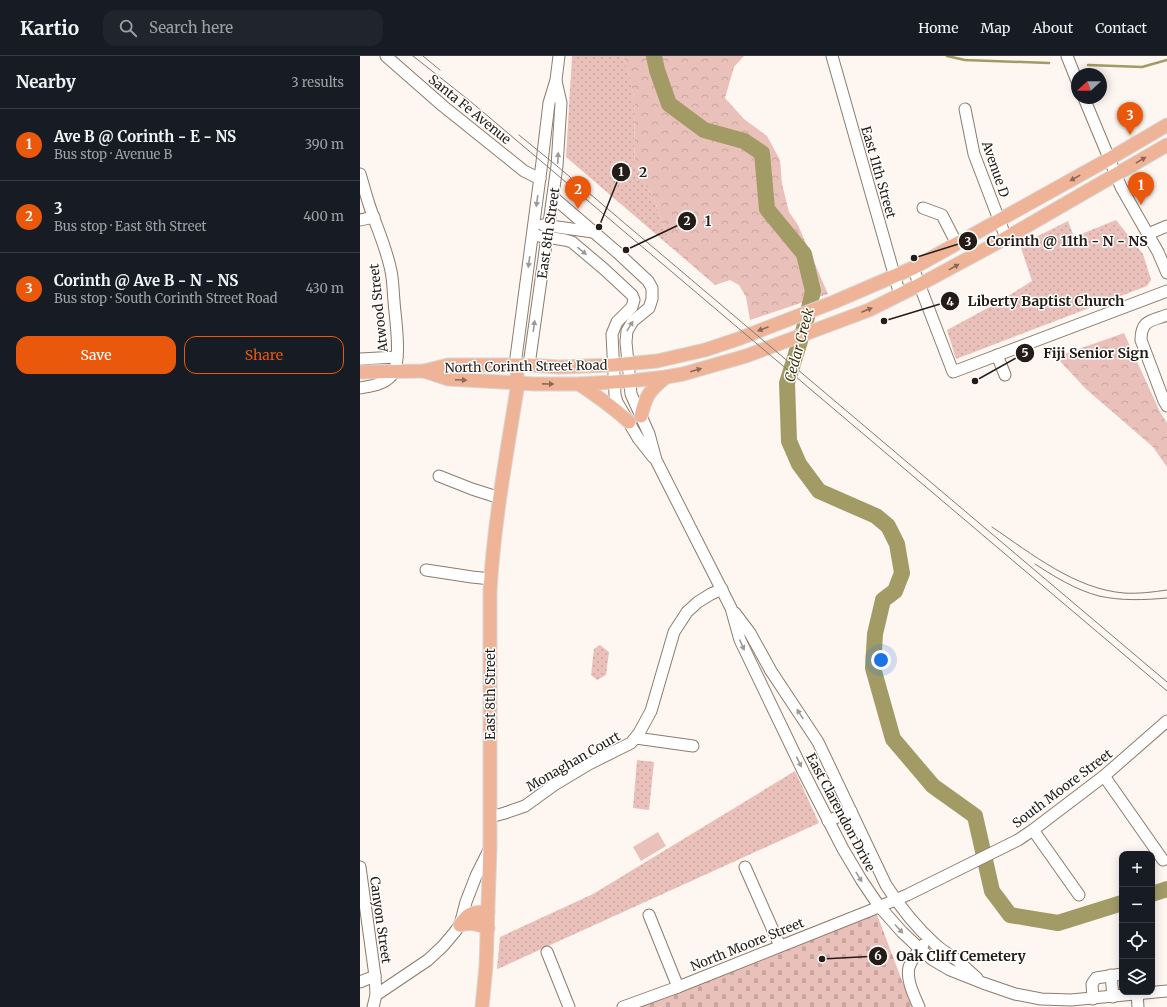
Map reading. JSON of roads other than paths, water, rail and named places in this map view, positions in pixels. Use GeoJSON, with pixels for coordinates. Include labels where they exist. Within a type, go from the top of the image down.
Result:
{"type":"FeatureCollection","features":[{"type":"Feature","properties":{"kind":"main road","name":"North Corinth Street Road"},"geometry":{"type":"LineString","coordinates":[[360,372],[424,371],[448,365],[529,365],[559,367],[614,365],[657,361],[705,350],[834,302],[913,268],[1167,125]]}},
{"type":"Feature","properties":{"kind":"main road","name":"North Corinth Street Road"},"geometry":{"type":"LineString","coordinates":[[424,371],[448,379],[518,383],[579,384],[666,377],[683,374],[740,358],[869,310],[919,286],[1006,238],[1167,145]]}},
{"type":"Feature","properties":{"kind":"main road","name":"East 8th Street"},"geometry":{"type":"LineString","coordinates":[[482,1007],[488,928],[490,848],[491,579],[504,462],[518,383],[515,365]]}},
{"type":"Feature","properties":{"kind":"main road","name":"East 8th Street"},"geometry":{"type":"LineString","coordinates":[[518,383],[529,365]]}},
{"type":"Feature","properties":{"kind":"main road"},"geometry":{"type":"LineString","coordinates":[[641,416],[647,396],[652,389],[666,377]]}},
{"type":"Feature","properties":{"kind":"main road"},"geometry":{"type":"LineString","coordinates":[[579,384],[615,408],[629,422]]}},
{"type":"Feature","properties":{"kind":"main road"},"geometry":{"type":"LineString","coordinates":[[460,925],[466,916],[472,913],[488,912]]}},
{"type":"Feature","properties":{"kind":"main road"},"geometry":{"type":"LineString","coordinates":[[460,925],[470,923],[488,928]]}},
{"type":"Feature","properties":{"kind":"street","name":"Santa Fe Avenue"},"geometry":{"type":"LineString","coordinates":[[386,56],[443,106],[524,171],[540,179]]}},
{"type":"Feature","properties":{"kind":"street","name":"East 8th Street"},"geometry":{"type":"LineString","coordinates":[[515,365],[549,103],[556,80],[559,56]]}},
{"type":"Feature","properties":{"kind":"street","name":"East 11th Street"},"geometry":{"type":"LineString","coordinates":[[832,56],[900,295]]}},
{"type":"Feature","properties":{"kind":"street"},"geometry":{"type":"LineString","coordinates":[[1067,56],[1072,68]]}},
{"type":"Feature","properties":{"kind":"street","name":"East 8th Street"},"geometry":{"type":"LineString","coordinates":[[529,365],[557,166],[561,103],[556,80]]}},
{"type":"Feature","properties":{"kind":"street"},"geometry":{"type":"LineString","coordinates":[[1086,104],[1121,187],[1158,252],[1167,273]]}},
{"type":"Feature","properties":{"kind":"street","name":"Avenue D"},"geometry":{"type":"LineString","coordinates":[[965,108],[974,154],[1006,238]]}},
{"type":"Feature","properties":{"kind":"street","name":"Atwood Street"},"geometry":{"type":"LineString","coordinates":[[360,174],[391,271],[397,335],[397,357],[394,371]]}},
{"type":"Feature","properties":{"kind":"street"},"geometry":{"type":"LineString","coordinates":[[553,197],[593,232]]}},
{"type":"Feature","properties":{"kind":"street"},"geometry":{"type":"LineString","coordinates":[[923,208],[942,215],[957,244]]}},
{"type":"Feature","properties":{"kind":"street"},"geometry":{"type":"LineString","coordinates":[[360,220],[374,217]]}},
{"type":"Feature","properties":{"kind":"street"},"geometry":{"type":"LineString","coordinates":[[534,223],[548,232]]}},
{"type":"Feature","properties":{"kind":"street"},"geometry":{"type":"LineString","coordinates":[[1148,234],[1167,226]]}},
{"type":"Feature","properties":{"kind":"street"},"geometry":{"type":"LineString","coordinates":[[533,235],[548,232],[593,232]]}},
{"type":"Feature","properties":{"kind":"street","name":"East Clarendon Drive"},"geometry":{"type":"LineString","coordinates":[[548,232],[572,242],[632,295],[634,300],[632,307],[617,322],[612,334],[615,396],[638,438],[656,460]]}},
{"type":"Feature","properties":{"kind":"street","name":"East Clarendon Drive"},"geometry":{"type":"LineString","coordinates":[[593,232],[648,281],[652,288],[652,298],[649,308],[633,321],[627,331],[626,342],[630,394],[649,434],[656,460],[722,589],[731,608],[740,640],[828,821],[854,868],[880,906],[902,932],[933,960],[950,970],[983,983],[1015,994],[1041,999],[1093,999],[1125,995]]}},
{"type":"Feature","properties":{"kind":"street"},"geometry":{"type":"LineString","coordinates":[[913,268],[952,372],[1167,291]]}},
{"type":"Feature","properties":{"kind":"street"},"geometry":{"type":"LineString","coordinates":[[1167,314],[1143,325],[1141,331],[1141,340],[1158,387],[1167,406]]}},
{"type":"Feature","properties":{"kind":"street"},"geometry":{"type":"LineString","coordinates":[[997,355],[1005,375]]}},
{"type":"Feature","properties":{"kind":"street"},"geometry":{"type":"LineString","coordinates":[[360,359],[397,357]]}},
{"type":"Feature","properties":{"kind":"street"},"geometry":{"type":"LineString","coordinates":[[360,388],[376,385],[385,381],[394,371]]}},
{"type":"Feature","properties":{"kind":"street"},"geometry":{"type":"LineString","coordinates":[[440,476],[500,498]]}},
{"type":"Feature","properties":{"kind":"street"},"geometry":{"type":"LineString","coordinates":[[426,570],[491,579]]}},
{"type":"Feature","properties":{"kind":"street","name":"Monaghan Court"},"geometry":{"type":"LineString","coordinates":[[490,816],[505,813],[525,806],[554,785],[631,743],[636,738],[651,711],[674,632],[687,612],[698,602],[722,589]]}},
{"type":"Feature","properties":{"kind":"street","name":"East Clarendon Drive"},"geometry":{"type":"LineString","coordinates":[[731,608],[750,633],[771,671],[818,742],[886,885],[895,900],[928,938],[983,983]]}},
{"type":"Feature","properties":{"kind":"street","name":"South Moore Street"},"geometry":{"type":"LineString","coordinates":[[880,906],[1001,848],[1033,830],[1104,776],[1167,721]]}},
{"type":"Feature","properties":{"kind":"street"},"geometry":{"type":"LineString","coordinates":[[636,738],[693,746]]}},
{"type":"Feature","properties":{"kind":"street"},"geometry":{"type":"LineString","coordinates":[[1104,776],[1163,860]]}},
{"type":"Feature","properties":{"kind":"street"},"geometry":{"type":"LineString","coordinates":[[828,821],[851,811]]}},
{"type":"Feature","properties":{"kind":"street"},"geometry":{"type":"LineString","coordinates":[[1033,830],[1078,895]]}},
{"type":"Feature","properties":{"kind":"street"},"geometry":{"type":"LineString","coordinates":[[376,995],[428,960],[443,946],[460,925],[466,902],[476,876],[490,848]]}},
{"type":"Feature","properties":{"kind":"street"},"geometry":{"type":"LineString","coordinates":[[745,867],[780,946]]}},
{"type":"Feature","properties":{"kind":"street","name":"Canyon Street"},"geometry":{"type":"LineString","coordinates":[[360,868],[375,976],[376,995],[373,1007]]}},
{"type":"Feature","properties":{"kind":"street","name":"North Moore Street"},"geometry":{"type":"LineString","coordinates":[[623,1007],[880,906]]}},
{"type":"Feature","properties":{"kind":"street"},"geometry":{"type":"LineString","coordinates":[[649,915],[678,986]]}},
{"type":"Feature","properties":{"kind":"street"},"geometry":{"type":"LineString","coordinates":[[919,1007],[908,978],[909,967],[928,938]]}},
{"type":"Feature","properties":{"kind":"street"},"geometry":{"type":"LineString","coordinates":[[547,952],[570,1007]]}},
{"type":"Feature","properties":{"kind":"street"},"geometry":{"type":"LineString","coordinates":[[1093,999],[1093,981],[1098,977],[1116,974],[1113,997]]}},
{"type":"Feature","properties":{"kind":"street"},"geometry":{"type":"LineString","coordinates":[[360,982],[375,976]]}},
{"type":"Feature","properties":{"kind":"street","name":"East Clarendon Drive"},"geometry":{"type":"LineString","coordinates":[[1155,992],[1167,991]]}},
{"type":"Feature","properties":{"kind":"street"},"geometry":{"type":"LineString","coordinates":[[1137,995],[1138,1007]]}},
{"type":"Feature","properties":{"kind":"waterway","name":"Cedar Creek"},"geometry":{"type":"LineString","coordinates":[[654,56],[657,70],[669,104],[704,130],[744,141],[762,153],[767,209],[804,254],[813,291],[805,325],[787,383],[789,441],[799,464],[819,491],[876,516],[888,526],[897,544],[902,573],[895,591],[883,600],[875,634],[873,668],[893,739],[933,786],[975,816],[992,891],[1010,915],[1058,923],[1119,904]]}},
{"type":"Feature","properties":{"kind":"waterway"},"geometry":{"type":"LineString","coordinates":[[947,56],[965,60],[1049,63]]}},
{"type":"Feature","properties":{"kind":"waterway"},"geometry":{"type":"LineString","coordinates":[[1088,65],[1142,67],[1167,60]]}},
{"type":"Feature","properties":{"kind":"waterway","name":"Cedar Creek"},"geometry":{"type":"LineString","coordinates":[[1155,893],[1167,889]]}},
{"type":"Feature","properties":{"kind":"tram line"},"geometry":{"type":"LineString","coordinates":[[413,56],[470,101],[1167,691]]}},
{"type":"Feature","properties":{"kind":"tram line"},"geometry":{"type":"LineString","coordinates":[[423,56],[440,70]]}},
{"type":"Feature","properties":{"kind":"tram line"},"geometry":{"type":"LineString","coordinates":[[519,135],[1167,682]]}},
{"type":"Feature","properties":{"kind":"tram line"},"geometry":{"type":"LineString","coordinates":[[992,527],[1038,559],[1088,585],[1124,593],[1167,590]]}},
{"type":"Feature","properties":{"kind":"tram line"},"geometry":{"type":"LineString","coordinates":[[1035,564],[1074,587],[1099,596],[1133,600],[1167,598]]}},
{"type":"Feature","properties":{"kind":"place","name":"Corinth @ Ave B - N - NS"},"geometry":{"type":"Point","coordinates":[1130,135]}},
{"type":"Feature","properties":{"kind":"place","name":"Ave B @ Corinth - E - NS"},"geometry":{"type":"Point","coordinates":[1141,205]}},
{"type":"Feature","properties":{"kind":"place","name":"3"},"geometry":{"type":"Point","coordinates":[578,209]}},
{"type":"Feature","properties":{"kind":"place","name":"2"},"geometry":{"type":"Point","coordinates":[599,227]}},
{"type":"Feature","properties":{"kind":"place","name":"1"},"geometry":{"type":"Point","coordinates":[626,250]}},
{"type":"Feature","properties":{"kind":"place","name":"Corinth @ 11th - N - NS"},"geometry":{"type":"Point","coordinates":[914,258]}},
{"type":"Feature","properties":{"kind":"place","name":"Liberty Baptist Church"},"geometry":{"type":"Point","coordinates":[884,321]}},
{"type":"Feature","properties":{"kind":"place","name":"Fiji Senior Sign"},"geometry":{"type":"Point","coordinates":[975,381]}},
{"type":"Feature","properties":{"kind":"place","name":"Oak Cliff Cemetery"},"geometry":{"type":"Point","coordinates":[822,959]}}]}
